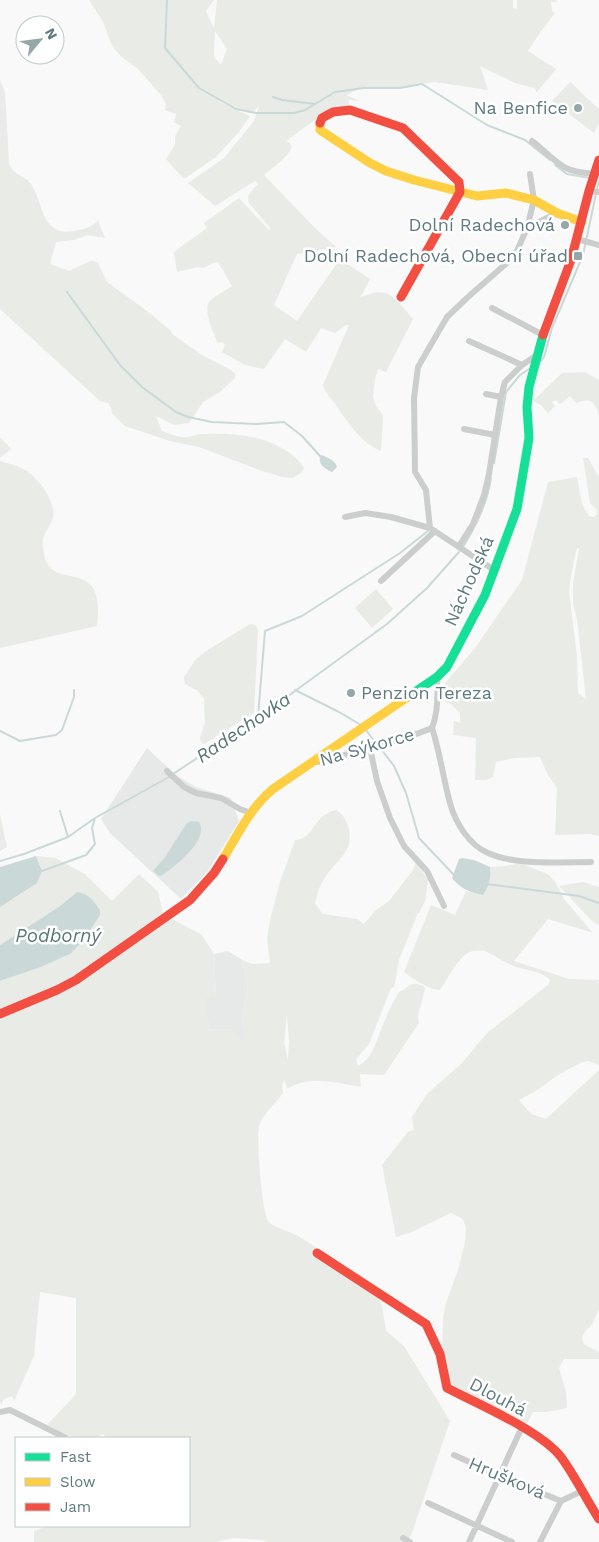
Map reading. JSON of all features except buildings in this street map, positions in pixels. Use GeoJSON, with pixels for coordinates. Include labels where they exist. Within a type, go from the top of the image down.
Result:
{"type":"FeatureCollection","features":[{"type":"Feature","properties":{"kind":"main road"},"geometry":{"type":"LineString","coordinates":[[400,297],[460,192],[458,182],[403,128],[350,110],[333,112],[322,118],[319,124],[320,130],[370,163],[386,171],[405,177],[460,192],[477,196],[506,193],[534,200],[557,213],[582,222]]}},
{"type":"Feature","properties":{"kind":"main road","name":"Náchodská"},"geometry":{"type":"LineString","coordinates":[[0,1014],[76,980],[184,905],[214,873],[262,798],[437,677],[447,667],[485,595],[517,509],[529,438],[528,387],[543,336],[559,295],[577,239],[599,160]]}},
{"type":"Feature","properties":{"kind":"main road","name":"Dlouhá"},"geometry":{"type":"LineString","coordinates":[[317,1253],[426,1324],[440,1354],[447,1388],[522,1427],[544,1442],[560,1456],[599,1519]]}},
{"type":"Feature","properties":{"kind":"street"},"geometry":{"type":"LineString","coordinates":[[532,141],[568,170],[594,174]]}},
{"type":"Feature","properties":{"kind":"street"},"geometry":{"type":"LineString","coordinates":[[433,530],[426,490],[415,472],[414,398],[418,367],[447,318],[508,262],[517,251],[527,228],[534,200],[530,174]]}},
{"type":"Feature","properties":{"kind":"street"},"geometry":{"type":"LineString","coordinates":[[589,191],[599,192]]}},
{"type":"Feature","properties":{"kind":"street"},"geometry":{"type":"LineString","coordinates":[[527,228],[557,213]]}},
{"type":"Feature","properties":{"kind":"street"},"geometry":{"type":"LineString","coordinates":[[577,239],[599,245]]}},
{"type":"Feature","properties":{"kind":"street"},"geometry":{"type":"LineString","coordinates":[[492,308],[543,336]]}},
{"type":"Feature","properties":{"kind":"street"},"geometry":{"type":"LineString","coordinates":[[468,341],[522,365]]}},
{"type":"Feature","properties":{"kind":"street"},"geometry":{"type":"LineString","coordinates":[[459,546],[472,524],[484,495],[505,382],[522,365],[537,355]]}},
{"type":"Feature","properties":{"kind":"street"},"geometry":{"type":"LineString","coordinates":[[486,394],[501,397]]}},
{"type":"Feature","properties":{"kind":"street"},"geometry":{"type":"LineString","coordinates":[[464,429],[495,435]]}},
{"type":"Feature","properties":{"kind":"street"},"geometry":{"type":"LineString","coordinates":[[345,518],[365,512],[391,517],[433,530],[494,570]]}},
{"type":"Feature","properties":{"kind":"street"},"geometry":{"type":"LineString","coordinates":[[381,582],[433,530]]}},
{"type":"Feature","properties":{"kind":"street","name":"Na Sýkorce"},"geometry":{"type":"LineString","coordinates":[[311,763],[370,748],[432,728],[436,711],[437,677]]}},
{"type":"Feature","properties":{"kind":"street"},"geometry":{"type":"LineString","coordinates":[[432,728],[450,804],[465,834],[480,848],[489,854],[518,860],[592,862]]}},
{"type":"Feature","properties":{"kind":"street"},"geometry":{"type":"LineString","coordinates":[[370,748],[377,781],[390,818],[404,846],[427,871],[444,906]]}},
{"type":"Feature","properties":{"kind":"street"},"geometry":{"type":"LineString","coordinates":[[170,774],[184,787],[196,793],[221,798],[251,813]]}},
{"type":"Feature","properties":{"kind":"street"},"geometry":{"type":"LineString","coordinates":[[0,1412],[10,1410],[64,1437]]}},
{"type":"Feature","properties":{"kind":"street"},"geometry":{"type":"LineString","coordinates":[[469,1542],[522,1427]]}},
{"type":"Feature","properties":{"kind":"street","name":"Hrušková"},"geometry":{"type":"LineString","coordinates":[[454,1455],[561,1501]]}},
{"type":"Feature","properties":{"kind":"street"},"geometry":{"type":"LineString","coordinates":[[540,1542],[561,1501],[582,1491]]}},
{"type":"Feature","properties":{"kind":"street"},"geometry":{"type":"LineString","coordinates":[[428,1503],[512,1542]]}},
{"type":"Feature","properties":{"kind":"street"},"geometry":{"type":"LineString","coordinates":[[403,1538],[410,1542]]}},
{"type":"Feature","properties":{"kind":"shaded area"},"geometry":{"type":"Polygon","coordinates":[[[89,0],[214,0],[206,11],[214,29],[217,0],[513,0],[513,8],[517,9],[517,0],[557,0],[556,2],[551,2],[552,11],[555,13],[528,51],[556,69],[537,92],[534,88],[515,83],[480,66],[488,90],[435,82],[394,88],[359,89],[346,95],[360,101],[349,100],[348,109],[322,115],[286,141],[292,147],[290,151],[284,159],[264,175],[336,247],[297,254],[274,305],[297,321],[340,259],[370,279],[360,298],[378,292],[385,293],[396,300],[413,319],[386,372],[378,369],[375,380],[373,397],[376,406],[383,415],[381,451],[357,433],[325,391],[323,385],[349,325],[335,333],[321,328],[306,352],[285,339],[264,369],[245,365],[222,352],[225,345],[222,342],[218,343],[207,311],[209,302],[232,286],[218,262],[203,268],[198,267],[177,272],[174,252],[207,228],[204,223],[239,198],[269,230],[271,229],[248,200],[249,195],[258,184],[256,181],[215,206],[188,183],[224,158],[254,121],[259,106],[252,113],[219,100],[250,116],[239,132],[216,157],[184,179],[166,159],[175,145],[175,136],[181,126],[174,122],[176,114],[165,110],[166,104],[160,94],[138,69],[116,51],[103,22],[89,0]],[[215,31],[214,57],[221,65],[227,49],[215,31]]]}},
{"type":"Feature","properties":{"kind":"shaded area"},"geometry":{"type":"Polygon","coordinates":[[[0,80],[5,92],[9,163],[13,171],[31,184],[45,217],[55,229],[63,232],[84,229],[98,220],[105,238],[87,235],[74,240],[56,242],[50,264],[69,271],[90,261],[98,263],[107,282],[147,311],[170,330],[172,334],[202,355],[235,374],[235,378],[220,392],[203,402],[189,423],[174,425],[156,416],[162,431],[181,437],[201,434],[222,434],[260,439],[278,446],[293,455],[304,468],[302,472],[293,478],[282,477],[199,447],[170,441],[125,426],[112,413],[108,403],[100,401],[0,309],[0,80]]]}},
{"type":"Feature","properties":{"kind":"shaded area","name":"Na Benfice"},"geometry":{"type":"Polygon","coordinates":[[[570,82],[599,109],[599,123],[594,133],[552,101],[570,82]]]}},
{"type":"Feature","properties":{"kind":"shaded area"},"geometry":{"type":"Polygon","coordinates":[[[585,372],[599,380],[599,415],[593,403],[585,401],[576,403],[570,396],[559,404],[556,400],[552,402],[555,406],[548,413],[541,405],[533,401],[562,373],[585,372]]]}},
{"type":"Feature","properties":{"kind":"shaded area"},"geometry":{"type":"Polygon","coordinates":[[[0,437],[11,449],[0,458],[0,437]]]}},
{"type":"Feature","properties":{"kind":"shaded area"},"geometry":{"type":"Polygon","coordinates":[[[583,458],[588,458],[599,477],[599,836],[590,834],[555,835],[557,788],[548,775],[540,757],[514,758],[496,762],[493,777],[486,780],[475,780],[476,738],[453,735],[454,721],[460,723],[460,713],[451,704],[446,702],[440,689],[475,648],[522,580],[548,482],[577,477],[581,499],[587,514],[594,517],[597,514],[597,510],[590,503],[583,458]],[[577,548],[569,592],[577,656],[578,693],[586,699],[577,620],[573,604],[573,583],[579,549],[577,548]]]}},
{"type":"Feature","properties":{"kind":"shaded area"},"geometry":{"type":"Polygon","coordinates":[[[0,461],[25,470],[41,484],[52,505],[53,512],[52,521],[43,539],[46,561],[52,569],[60,574],[88,582],[95,590],[98,604],[97,626],[0,648],[0,461]]]}},
{"type":"Feature","properties":{"kind":"shaded area"},"geometry":{"type":"Polygon","coordinates":[[[376,589],[393,609],[372,628],[355,608],[376,589]]]}},
{"type":"Feature","properties":{"kind":"shaded area"},"geometry":{"type":"Polygon","coordinates":[[[250,624],[256,625],[258,631],[254,713],[204,744],[200,738],[205,722],[204,699],[198,691],[185,684],[184,677],[196,659],[250,624]]]}},
{"type":"Feature","properties":{"kind":"shaded area"},"geometry":{"type":"Polygon","coordinates":[[[147,748],[177,776],[196,787],[231,798],[239,821],[208,871],[181,899],[110,833],[101,819],[147,748]]]}},
{"type":"Feature","properties":{"kind":"shaded area"},"geometry":{"type":"Polygon","coordinates":[[[336,810],[339,812],[349,829],[350,837],[346,851],[328,873],[318,891],[315,904],[323,914],[357,919],[364,924],[375,911],[389,901],[413,870],[416,862],[428,880],[425,901],[418,913],[399,960],[394,987],[391,988],[369,1044],[356,1059],[358,1066],[367,1059],[373,1049],[399,992],[412,984],[419,984],[424,986],[425,989],[418,1016],[419,1023],[384,1075],[360,1074],[361,1087],[314,1081],[305,1082],[287,1089],[285,1080],[282,1084],[283,1093],[263,1117],[259,1126],[260,1175],[268,1221],[298,1236],[320,1250],[379,1299],[386,1331],[404,1346],[450,1421],[411,1536],[406,1542],[267,1542],[233,1538],[216,1542],[34,1542],[34,1531],[45,1527],[190,1527],[190,1437],[105,1437],[103,1434],[96,1437],[75,1437],[47,1425],[76,1394],[76,1298],[40,1292],[34,1356],[14,1401],[12,1396],[3,1400],[2,1405],[0,1402],[0,1019],[78,984],[172,919],[202,935],[214,954],[216,998],[206,998],[209,1029],[231,1030],[246,1045],[242,1016],[248,987],[242,960],[252,964],[270,963],[267,938],[270,920],[280,882],[295,840],[307,836],[321,818],[336,810]],[[287,1015],[284,1043],[288,1060],[289,1041],[287,1015]]]}},
{"type":"Feature","properties":{"kind":"shaded area"},"geometry":{"type":"Polygon","coordinates":[[[0,814],[7,847],[0,851],[0,814]]]}},
{"type":"Feature","properties":{"kind":"shaded area"},"geometry":{"type":"Polygon","coordinates":[[[36,856],[55,858],[85,874],[112,901],[139,874],[158,892],[163,913],[74,976],[0,1009],[0,981],[41,967],[70,954],[77,892],[60,906],[0,945],[0,907],[42,871],[36,856]]]}},
{"type":"Feature","properties":{"kind":"shaded area"},"geometry":{"type":"Polygon","coordinates":[[[521,863],[549,875],[556,883],[564,899],[593,933],[548,919],[514,961],[569,979],[599,980],[599,1065],[588,1061],[580,1063],[519,1100],[531,1114],[546,1119],[599,1070],[599,1309],[582,1338],[585,1345],[599,1352],[599,1359],[564,1359],[559,1368],[566,1392],[567,1408],[547,1412],[533,1412],[526,1425],[459,1400],[449,1391],[442,1353],[443,1317],[465,1243],[466,1228],[463,1219],[451,1213],[412,1232],[396,1237],[382,1165],[408,1132],[414,1131],[412,1117],[427,1094],[461,1064],[487,1033],[549,984],[550,980],[542,974],[514,966],[487,952],[480,951],[470,952],[464,956],[440,990],[417,981],[404,972],[431,905],[455,915],[466,891],[483,895],[485,893],[491,870],[490,867],[521,863]]]}},
{"type":"Feature","properties":{"kind":"shaded area"},"geometry":{"type":"Polygon","coordinates":[[[583,882],[599,887],[599,925],[592,921],[559,886],[583,882]]]}},
{"type":"Feature","properties":{"kind":"shaded area"},"geometry":{"type":"Polygon","coordinates":[[[228,951],[242,960],[248,987],[242,1016],[246,1045],[231,1030],[209,1029],[205,998],[216,998],[214,954],[228,951]]]}},
{"type":"Feature","properties":{"kind":"water"},"geometry":{"type":"Polygon","coordinates":[[[322,455],[335,463],[337,467],[332,472],[321,464],[320,456],[322,455]]]}},
{"type":"Feature","properties":{"kind":"water"},"geometry":{"type":"Polygon","coordinates":[[[192,821],[199,822],[201,829],[200,837],[195,845],[174,866],[161,876],[158,875],[153,871],[165,857],[187,823],[192,821]]]}},
{"type":"Feature","properties":{"kind":"water","name":"Podborný"},"geometry":{"type":"Polygon","coordinates":[[[36,856],[42,871],[37,883],[0,907],[0,867],[36,856]]]}},
{"type":"Feature","properties":{"kind":"water"},"geometry":{"type":"Polygon","coordinates":[[[459,859],[474,860],[490,867],[489,882],[483,895],[466,890],[452,878],[459,859]]]}},
{"type":"Feature","properties":{"kind":"water","name":"Podborný"},"geometry":{"type":"Polygon","coordinates":[[[77,892],[88,896],[100,910],[100,915],[84,940],[70,954],[41,967],[0,981],[0,945],[60,906],[77,892]]]}},
{"type":"Feature","properties":{"kind":"waterway"},"geometry":{"type":"LineString","coordinates":[[167,0],[165,48],[199,88],[236,109],[256,113],[294,113],[305,110],[335,92],[364,88],[400,88],[422,84],[487,125],[525,140],[550,160]]}},
{"type":"Feature","properties":{"kind":"waterway"},"geometry":{"type":"LineString","coordinates":[[273,97],[315,104]]}},
{"type":"Feature","properties":{"kind":"waterway"},"geometry":{"type":"LineString","coordinates":[[555,165],[567,174],[590,178]]}},
{"type":"Feature","properties":{"kind":"waterway","name":"Radechovka"},"geometry":{"type":"LineString","coordinates":[[597,189],[599,181]]}},
{"type":"Feature","properties":{"kind":"waterway","name":"Radechovka"},"geometry":{"type":"LineString","coordinates":[[541,361],[544,357],[552,328],[583,255],[596,194]]}},
{"type":"Feature","properties":{"kind":"waterway"},"geometry":{"type":"LineString","coordinates":[[67,292],[120,365],[142,387],[176,412],[188,417],[212,422],[257,424],[284,422],[302,436],[320,456]]}},
{"type":"Feature","properties":{"kind":"waterway","name":"Radechovka"},"geometry":{"type":"LineString","coordinates":[[494,463],[506,392],[520,375],[529,369]]}},
{"type":"Feature","properties":{"kind":"waterway","name":"Radechovka"},"geometry":{"type":"LineString","coordinates":[[463,547],[487,497],[491,478]]}},
{"type":"Feature","properties":{"kind":"waterway"},"geometry":{"type":"LineString","coordinates":[[258,716],[265,631],[302,616],[400,553],[428,531]]}},
{"type":"Feature","properties":{"kind":"waterway","name":"Radechovka"},"geometry":{"type":"LineString","coordinates":[[173,774],[258,718],[387,624],[427,588],[459,552]]}},
{"type":"Feature","properties":{"kind":"waterway"},"geometry":{"type":"LineString","coordinates":[[0,731],[20,741],[56,735],[62,730],[74,697],[74,690]]}},
{"type":"Feature","properties":{"kind":"waterway"},"geometry":{"type":"LineString","coordinates":[[295,690],[361,725]]}},
{"type":"Feature","properties":{"kind":"waterway"},"geometry":{"type":"LineString","coordinates":[[366,730],[375,742]]}},
{"type":"Feature","properties":{"kind":"waterway"},"geometry":{"type":"LineString","coordinates":[[381,749],[394,766],[406,793],[419,838],[455,876]]}},
{"type":"Feature","properties":{"kind":"waterway","name":"Radechovka"},"geometry":{"type":"LineString","coordinates":[[0,861],[68,837],[95,818],[169,777]]}},
{"type":"Feature","properties":{"kind":"waterway"},"geometry":{"type":"LineString","coordinates":[[60,811],[68,837]]}},
{"type":"Feature","properties":{"kind":"waterway"},"geometry":{"type":"LineString","coordinates":[[42,871],[86,855],[95,844],[92,828],[95,818]]}},
{"type":"Feature","properties":{"kind":"waterway"},"geometry":{"type":"LineString","coordinates":[[486,884],[579,896],[599,903]]}},
{"type":"Feature","properties":{"kind":"traffic: fast"},"geometry":{"type":"LineString","coordinates":[[406,698],[437,677],[447,667],[485,595],[517,509],[529,438],[527,407],[529,387],[543,335]]}},
{"type":"Feature","properties":{"kind":"traffic: slow"},"geometry":{"type":"LineString","coordinates":[[320,123],[320,130],[370,163],[386,171],[477,196],[506,193],[534,200],[557,213],[582,222]]}},
{"type":"Feature","properties":{"kind":"traffic: slow"},"geometry":{"type":"LineString","coordinates":[[223,859],[251,812],[265,796],[406,698]]}},
{"type":"Feature","properties":{"kind":"traffic: jam"},"geometry":{"type":"LineString","coordinates":[[320,123],[322,118],[333,112],[350,110],[403,128],[459,182],[460,192],[401,297]]}},
{"type":"Feature","properties":{"kind":"traffic: jam"},"geometry":{"type":"LineString","coordinates":[[543,335],[571,260],[599,160]]}},
{"type":"Feature","properties":{"kind":"traffic: jam"},"geometry":{"type":"LineString","coordinates":[[0,1014],[76,980],[190,900],[214,873],[223,859]]}},
{"type":"Feature","properties":{"kind":"traffic: jam"},"geometry":{"type":"LineString","coordinates":[[317,1253],[426,1324],[440,1354],[447,1388],[508,1419],[552,1447],[566,1464],[599,1519]]}},
{"type":"Feature","properties":{"kind":"place","name":"Na Benfice"},"geometry":{"type":"Point","coordinates":[578,108]}},
{"type":"Feature","properties":{"kind":"place","name":"Dolní Radechová"},"geometry":{"type":"Point","coordinates":[565,225]}},
{"type":"Feature","properties":{"kind":"place","name":"Dolní Radechová, Obecní úřad"},"geometry":{"type":"Point","coordinates":[578,256]}},
{"type":"Feature","properties":{"kind":"place","name":"Penzion Tereza"},"geometry":{"type":"Point","coordinates":[351,693]}}]}
